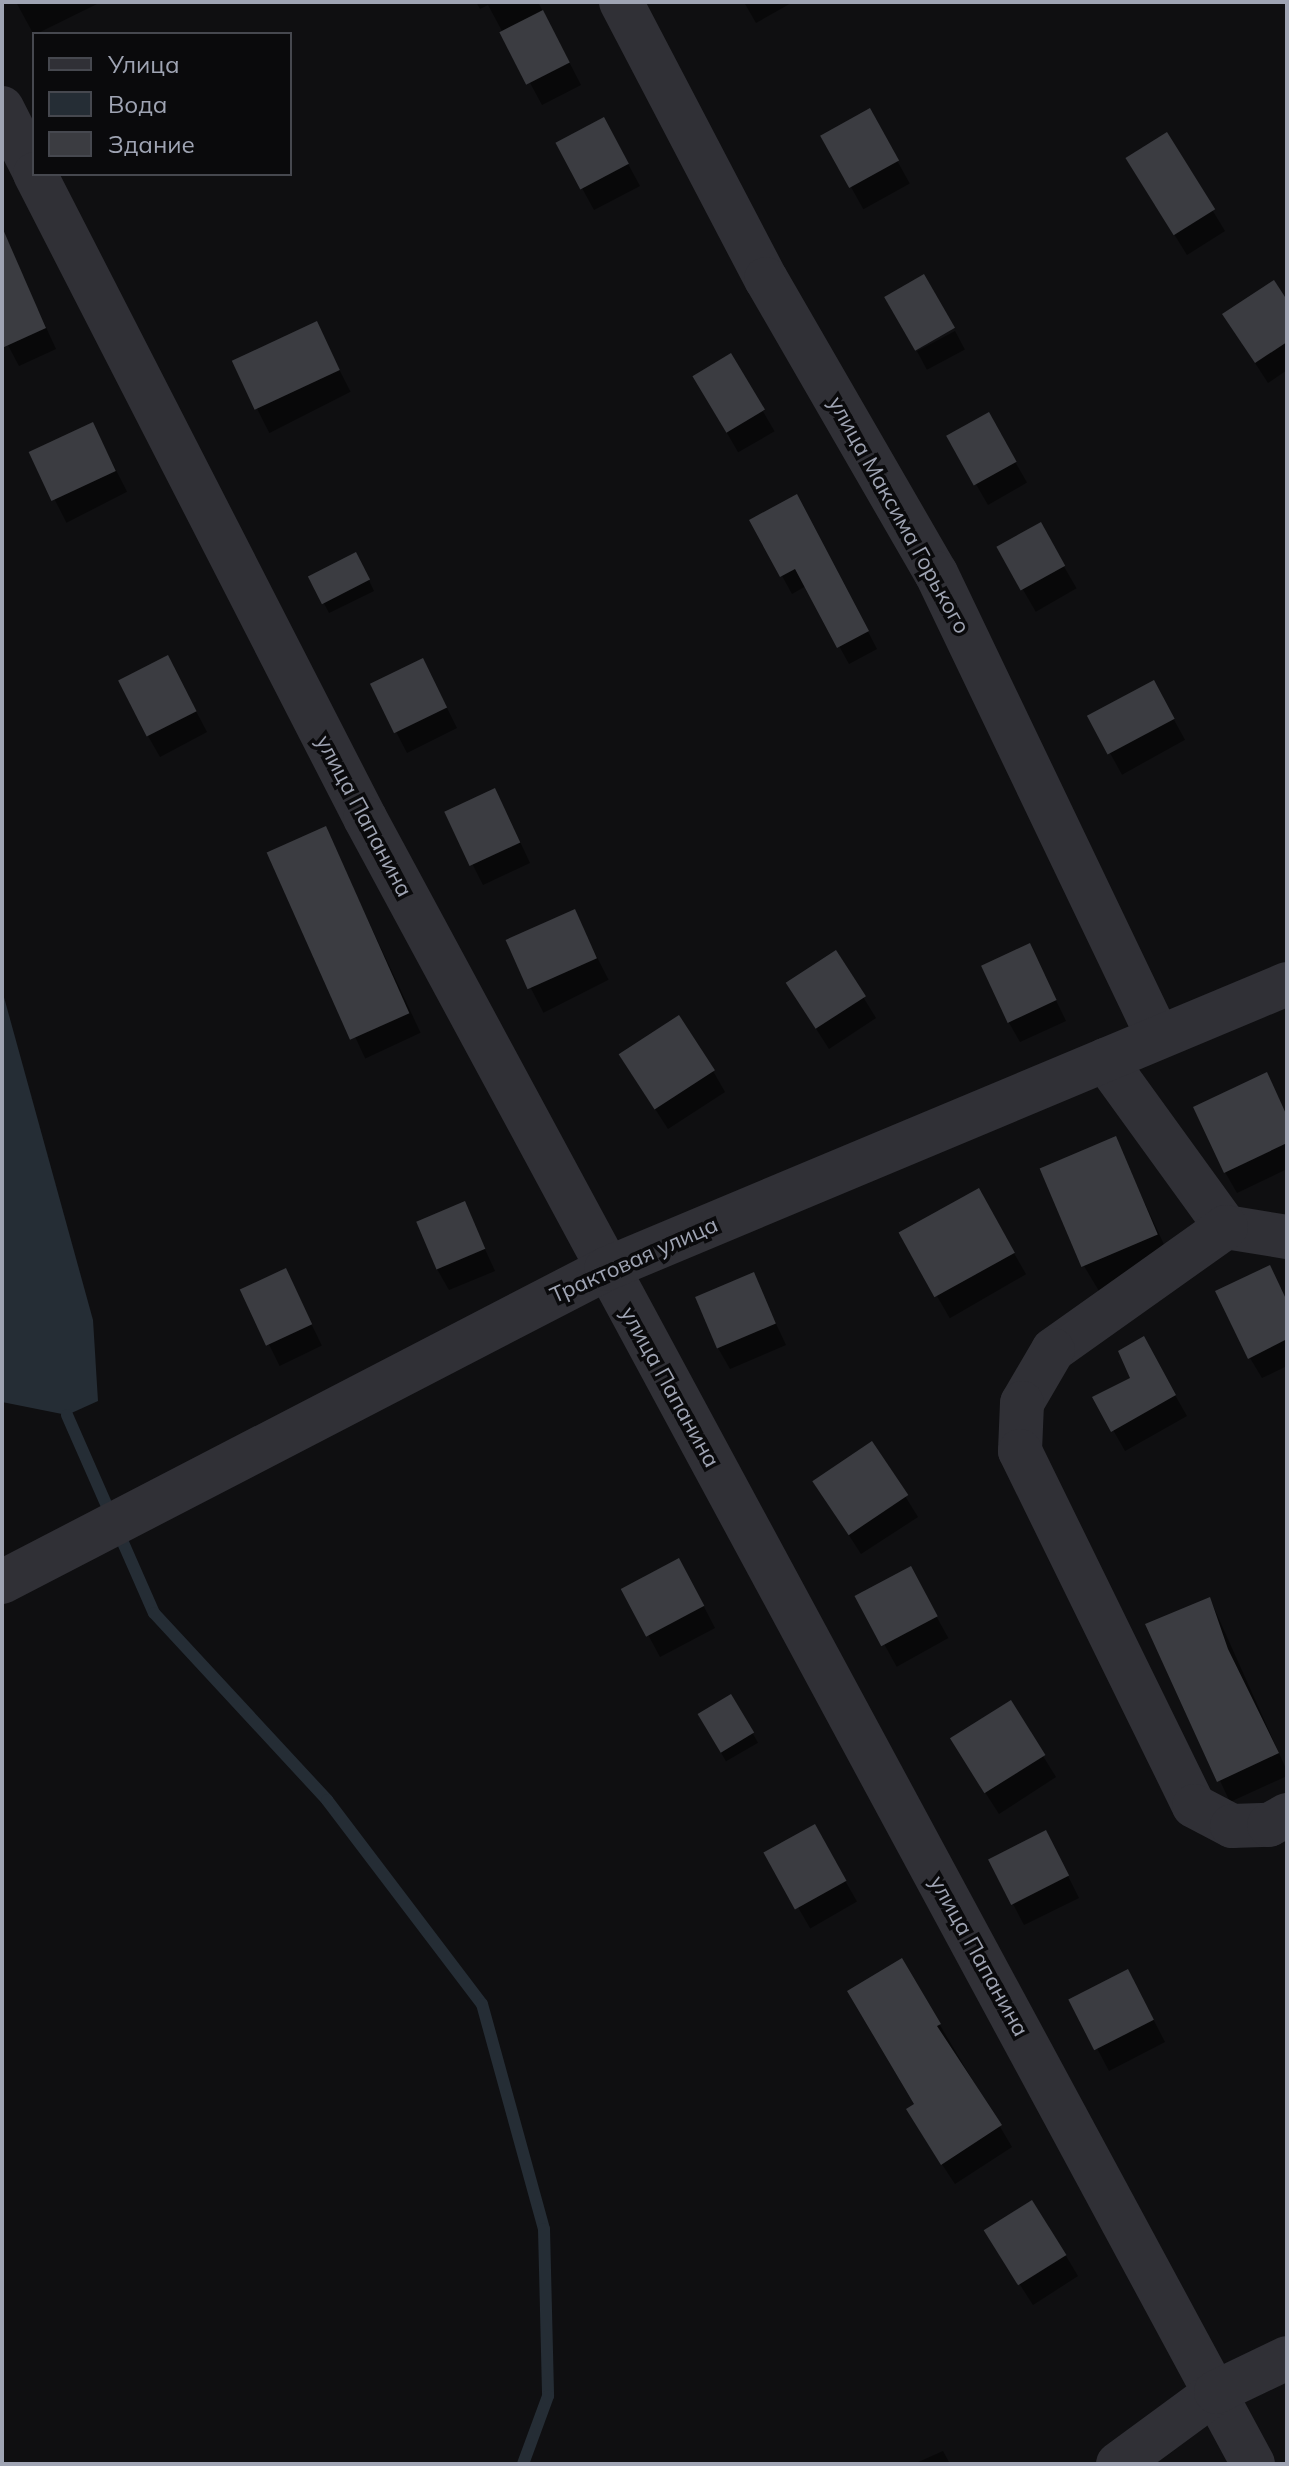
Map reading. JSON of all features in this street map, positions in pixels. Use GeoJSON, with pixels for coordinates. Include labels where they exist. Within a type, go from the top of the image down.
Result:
{"type":"FeatureCollection","features":[{"type":"Feature","properties":{"kind":"street","name":"улица Максима Горького"},"geometry":{"type":"LineString","coordinates":[[621,2],[766,279],[936,573],[1158,1037]]}},
{"type":"Feature","properties":{"kind":"street","name":"улица Папанина"},"geometry":{"type":"LineString","coordinates":[[2,108],[32,167]]}},
{"type":"Feature","properties":{"kind":"street","name":"улица Папанина"},"geometry":{"type":"LineString","coordinates":[[37,176],[225,551],[606,1269],[1253,2464]]}},
{"type":"Feature","properties":{"kind":"street","name":"Трактовая улица"},"geometry":{"type":"LineString","coordinates":[[2,1582],[606,1269],[1287,984]]}},
{"type":"Feature","properties":{"kind":"street"},"geometry":{"type":"LineString","coordinates":[[1105,1060],[1226,1227]]}},
{"type":"Feature","properties":{"kind":"street"},"geometry":{"type":"LineString","coordinates":[[1287,1237],[1226,1227],[1053,1350],[1022,1403],[1020,1451],[1194,1806],[1232,1826],[1269,1825],[1287,1815]]}},
{"type":"Feature","properties":{"kind":"street"},"geometry":{"type":"LineString","coordinates":[[1118,2464],[1216,2392],[1287,2358]]}},
{"type":"Feature","properties":{"kind":"water"},"geometry":{"type":"Polygon","coordinates":[[[2,990],[93,1320],[98,1401],[67,1415],[2,1402],[2,990]]]}},
{"type":"Feature","properties":{"kind":"building"},"geometry":{"type":"Polygon","coordinates":[[[543,10],[570,63],[526,85],[499,32],[543,10]]]}},
{"type":"Feature","properties":{"kind":"building"},"geometry":{"type":"Polygon","coordinates":[[[870,108],[899,160],[849,188],[820,136],[870,108]]]}},
{"type":"Feature","properties":{"kind":"building"},"geometry":{"type":"Polygon","coordinates":[[[604,117],[629,164],[580,190],[555,143],[604,117]]]}},
{"type":"Feature","properties":{"kind":"building"},"geometry":{"type":"Polygon","coordinates":[[[1167,132],[1215,209],[1174,235],[1125,158],[1167,132]]]}},
{"type":"Feature","properties":{"kind":"building"},"geometry":{"type":"Polygon","coordinates":[[[2,227],[46,328],[2,348],[2,227]]]}},
{"type":"Feature","properties":{"kind":"building"},"geometry":{"type":"Polygon","coordinates":[[[924,274],[955,328],[915,351],[884,297],[924,274]]]}},
{"type":"Feature","properties":{"kind":"building"},"geometry":{"type":"Polygon","coordinates":[[[1274,280],[1287,300],[1287,342],[1255,363],[1222,314],[1274,280]]]}},
{"type":"Feature","properties":{"kind":"building"},"geometry":{"type":"Polygon","coordinates":[[[317,321],[340,370],[255,410],[232,361],[317,321]]]}},
{"type":"Feature","properties":{"kind":"building"},"geometry":{"type":"Polygon","coordinates":[[[731,353],[765,410],[726,433],[692,376],[731,353]]]}},
{"type":"Feature","properties":{"kind":"building"},"geometry":{"type":"Polygon","coordinates":[[[989,412],[1017,462],[974,486],[946,436],[989,412]]]}},
{"type":"Feature","properties":{"kind":"building"},"geometry":{"type":"Polygon","coordinates":[[[93,422],[116,471],[51,501],[29,452],[93,422]]]}},
{"type":"Feature","properties":{"kind":"building"},"geometry":{"type":"Polygon","coordinates":[[[797,494],[869,631],[837,648],[795,569],[780,577],[749,520],[797,494]]]}},
{"type":"Feature","properties":{"kind":"building"},"geometry":{"type":"Polygon","coordinates":[[[1041,522],[1065,566],[1021,590],[996,547],[1041,522]]]}},
{"type":"Feature","properties":{"kind":"building"},"geometry":{"type":"Polygon","coordinates":[[[356,552],[370,580],[322,604],[308,577],[356,552]]]}},
{"type":"Feature","properties":{"kind":"building"},"geometry":{"type":"Polygon","coordinates":[[[168,655],[197,711],[147,737],[118,680],[168,655]]]}},
{"type":"Feature","properties":{"kind":"building"},"geometry":{"type":"Polygon","coordinates":[[[423,658],[447,707],[394,733],[370,684],[423,658]]]}},
{"type":"Feature","properties":{"kind":"building"},"geometry":{"type":"Polygon","coordinates":[[[1154,680],[1175,719],[1108,755],[1087,716],[1154,680]]]}},
{"type":"Feature","properties":{"kind":"building"},"geometry":{"type":"Polygon","coordinates":[[[495,788],[520,842],[470,866],[444,812],[495,788]]]}},
{"type":"Feature","properties":{"kind":"building"},"geometry":{"type":"Polygon","coordinates":[[[326,826],[409,1013],[350,1040],[267,852],[326,826]]]}},
{"type":"Feature","properties":{"kind":"building"},"geometry":{"type":"Polygon","coordinates":[[[575,909],[597,958],[528,989],[506,940],[575,909]]]}},
{"type":"Feature","properties":{"kind":"building"},"geometry":{"type":"Polygon","coordinates":[[[1030,943],[1057,1000],[1008,1023],[981,966],[1030,943]]]}},
{"type":"Feature","properties":{"kind":"building"},"geometry":{"type":"Polygon","coordinates":[[[836,950],[866,996],[816,1029],[786,983],[836,950]]]}},
{"type":"Feature","properties":{"kind":"building"},"geometry":{"type":"Polygon","coordinates":[[[679,1015],[715,1070],[655,1110],[619,1054],[679,1015]]]}},
{"type":"Feature","properties":{"kind":"building"},"geometry":{"type":"Polygon","coordinates":[[[1267,1072],[1287,1116],[1287,1143],[1224,1173],[1193,1107],[1267,1072]]]}},
{"type":"Feature","properties":{"kind":"building"},"geometry":{"type":"Polygon","coordinates":[[[1116,1136],[1158,1234],[1081,1267],[1040,1168],[1116,1136]]]}},
{"type":"Feature","properties":{"kind":"building"},"geometry":{"type":"Polygon","coordinates":[[[979,1188],[1015,1253],[934,1297],[899,1233],[979,1188]]]}},
{"type":"Feature","properties":{"kind":"building"},"geometry":{"type":"Polygon","coordinates":[[[465,1201],[485,1249],[437,1270],[416,1222],[465,1201]]]}},
{"type":"Feature","properties":{"kind":"building"},"geometry":{"type":"Polygon","coordinates":[[[1270,1265],[1287,1301],[1287,1339],[1248,1359],[1215,1291],[1270,1265]]]}},
{"type":"Feature","properties":{"kind":"building"},"geometry":{"type":"Polygon","coordinates":[[[286,1268],[312,1324],[266,1346],[240,1290],[286,1268]]]}},
{"type":"Feature","properties":{"kind":"building"},"geometry":{"type":"Polygon","coordinates":[[[754,1272],[776,1324],[717,1349],[695,1297],[754,1272]]]}},
{"type":"Feature","properties":{"kind":"building"},"geometry":{"type":"Polygon","coordinates":[[[1144,1336],[1176,1395],[1111,1432],[1092,1397],[1130,1378],[1118,1351],[1144,1336]]]}},
{"type":"Feature","properties":{"kind":"building"},"geometry":{"type":"Polygon","coordinates":[[[872,1441],[908,1495],[849,1535],[812,1481],[872,1441]]]}},
{"type":"Feature","properties":{"kind":"building"},"geometry":{"type":"Polygon","coordinates":[[[679,1558],[704,1606],[646,1637],[621,1589],[679,1558]]]}},
{"type":"Feature","properties":{"kind":"building"},"geometry":{"type":"Polygon","coordinates":[[[911,1566],[938,1616],[881,1646],[854,1596],[911,1566]]]}},
{"type":"Feature","properties":{"kind":"building"},"geometry":{"type":"Polygon","coordinates":[[[1210,1597],[1228,1649],[1279,1753],[1217,1782],[1145,1624],[1210,1597]]]}},
{"type":"Feature","properties":{"kind":"building"},"geometry":{"type":"Polygon","coordinates":[[[731,1694],[754,1733],[721,1753],[698,1714],[731,1694]]]}},
{"type":"Feature","properties":{"kind":"building"},"geometry":{"type":"Polygon","coordinates":[[[1011,1700],[1045,1755],[984,1793],[950,1738],[1011,1700]]]}},
{"type":"Feature","properties":{"kind":"building"},"geometry":{"type":"Polygon","coordinates":[[[815,1824],[847,1881],[795,1909],[763,1853],[815,1824]]]}},
{"type":"Feature","properties":{"kind":"building"},"geometry":{"type":"Polygon","coordinates":[[[1046,1830],[1069,1875],[1011,1905],[988,1860],[1046,1830]]]}},
{"type":"Feature","properties":{"kind":"building"},"geometry":{"type":"Polygon","coordinates":[[[902,1958],[941,2024],[937,2026],[1002,2125],[941,2165],[906,2109],[914,2104],[847,1991],[902,1958]]]}},
{"type":"Feature","properties":{"kind":"building"},"geometry":{"type":"Polygon","coordinates":[[[1128,1969],[1154,2020],[1094,2050],[1068,1999],[1128,1969]]]}},
{"type":"Feature","properties":{"kind":"building"},"geometry":{"type":"Polygon","coordinates":[[[1032,2200],[1066,2255],[1018,2285],[984,2230],[1032,2200]]]}},
{"type":"Feature","properties":{"kind":"waterway"},"geometry":{"type":"LineString","coordinates":[[67,1415],[154,1613],[327,1800],[482,2004],[544,2229],[548,2396],[523,2464]]}}]}
